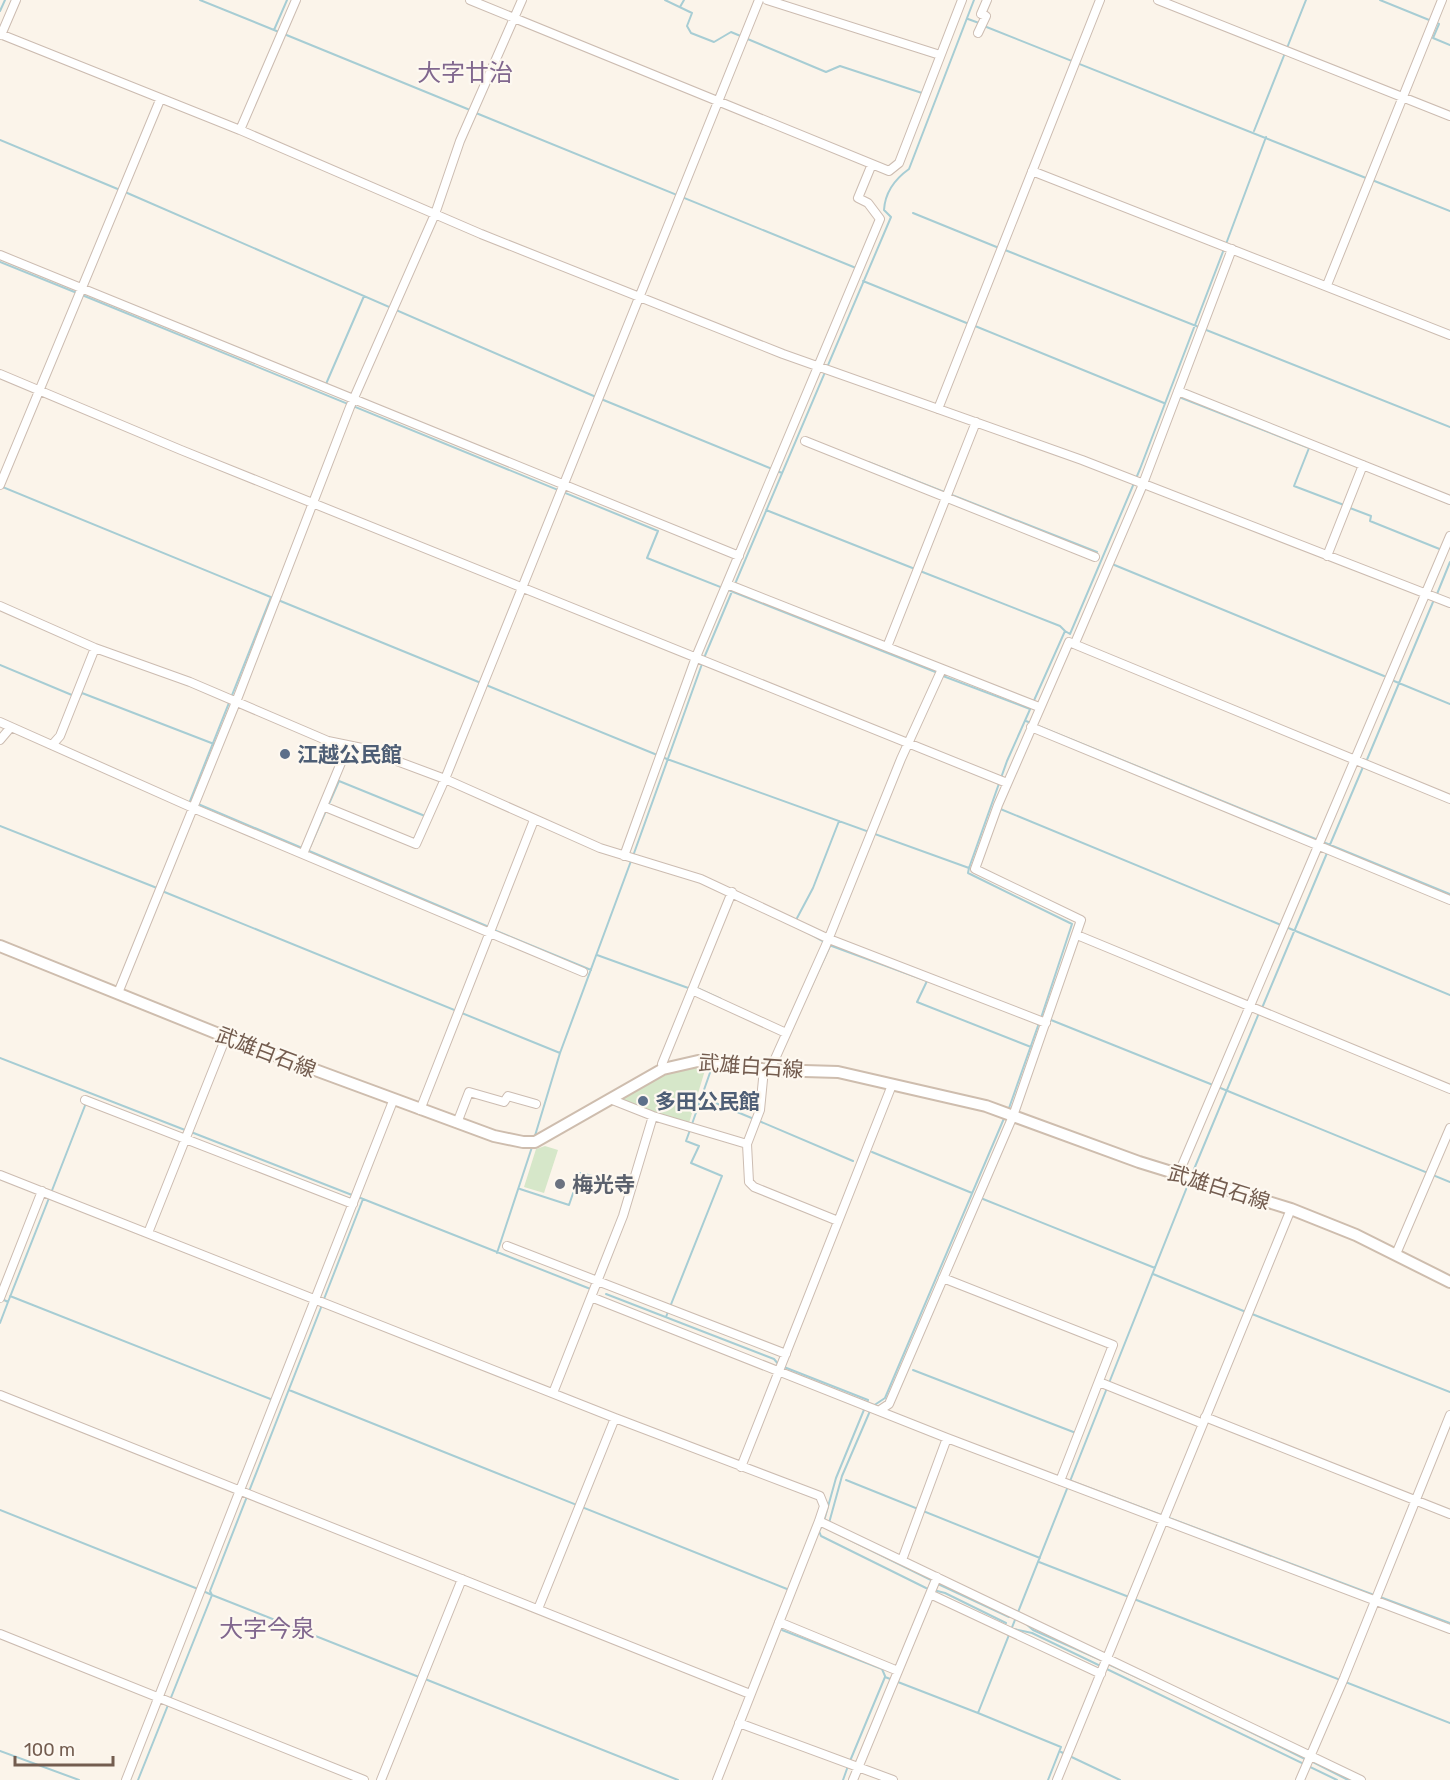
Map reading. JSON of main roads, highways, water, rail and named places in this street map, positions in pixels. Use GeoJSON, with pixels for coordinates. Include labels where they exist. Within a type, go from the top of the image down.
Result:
{"type":"FeatureCollection","features":[{"type":"Feature","properties":{"kind":"main road","name":"武雄白石線"},"geometry":{"type":"LineString","coordinates":[[0,946],[226,1037],[393,1101],[494,1136],[533,1142],[663,1069],[681,1064],[713,1063],[838,1072],[974,1103],[1186,1177],[1291,1209],[1396,1254],[1450,1282]]}},
{"type":"Feature","properties":{"kind":"waterway"},"geometry":{"type":"LineString","coordinates":[[0,11],[5,0]]}},
{"type":"Feature","properties":{"kind":"waterway"},"geometry":{"type":"LineString","coordinates":[[200,0],[274,30]]}},
{"type":"Feature","properties":{"kind":"waterway"},"geometry":{"type":"LineString","coordinates":[[279,32],[274,30],[287,0]]}},
{"type":"Feature","properties":{"kind":"waterway"},"geometry":{"type":"LineString","coordinates":[[665,0],[692,13],[687,26],[691,33],[714,42],[731,32],[826,72],[840,66],[922,93]]}},
{"type":"Feature","properties":{"kind":"waterway"},"geometry":{"type":"LineString","coordinates":[[680,7],[684,0]]}},
{"type":"Feature","properties":{"kind":"waterway"},"geometry":{"type":"LineString","coordinates":[[735,584],[891,217],[884,210],[889,192],[899,177],[909,169],[974,0]]}},
{"type":"Feature","properties":{"kind":"waterway"},"geometry":{"type":"LineString","coordinates":[[1287,48],[1306,0]]}},
{"type":"Feature","properties":{"kind":"waterway"},"geometry":{"type":"LineString","coordinates":[[1380,0],[1439,24],[1433,38],[1450,45]]}},
{"type":"Feature","properties":{"kind":"waterway"},"geometry":{"type":"LineString","coordinates":[[968,19],[979,23]]}},
{"type":"Feature","properties":{"kind":"waterway"},"geometry":{"type":"LineString","coordinates":[[984,26],[1366,178]]}},
{"type":"Feature","properties":{"kind":"waterway"},"geometry":{"type":"LineString","coordinates":[[284,34],[470,110]]}},
{"type":"Feature","properties":{"kind":"waterway"},"geometry":{"type":"LineString","coordinates":[[1254,131],[1285,53]]}},
{"type":"Feature","properties":{"kind":"waterway"},"geometry":{"type":"LineString","coordinates":[[476,113],[856,268]]}},
{"type":"Feature","properties":{"kind":"waterway"},"geometry":{"type":"LineString","coordinates":[[1226,244],[1266,137]]}},
{"type":"Feature","properties":{"kind":"waterway"},"geometry":{"type":"LineString","coordinates":[[0,140],[120,190]]}},
{"type":"Feature","properties":{"kind":"waterway"},"geometry":{"type":"LineString","coordinates":[[1372,180],[1450,211]]}},
{"type":"Feature","properties":{"kind":"waterway"},"geometry":{"type":"LineString","coordinates":[[125,192],[596,397]]}},
{"type":"Feature","properties":{"kind":"waterway"},"geometry":{"type":"LineString","coordinates":[[913,213],[999,248]]}},
{"type":"Feature","properties":{"kind":"waterway"},"geometry":{"type":"LineString","coordinates":[[1041,1018],[1072,924],[968,873],[969,868],[1007,761],[1065,631],[1070,634],[1140,469],[1224,249]]}},
{"type":"Feature","properties":{"kind":"waterway"},"geometry":{"type":"LineString","coordinates":[[1005,250],[1450,427]]}},
{"type":"Feature","properties":{"kind":"waterway"},"geometry":{"type":"LineString","coordinates":[[0,262],[77,293]]}},
{"type":"Feature","properties":{"kind":"waterway"},"geometry":{"type":"LineString","coordinates":[[863,281],[969,324]]}},
{"type":"Feature","properties":{"kind":"waterway"},"geometry":{"type":"LineString","coordinates":[[82,295],[658,531],[647,558],[938,673]]}},
{"type":"Feature","properties":{"kind":"waterway"},"geometry":{"type":"LineString","coordinates":[[326,384],[364,296]]}},
{"type":"Feature","properties":{"kind":"waterway"},"geometry":{"type":"LineString","coordinates":[[975,326],[1164,403]]}},
{"type":"Feature","properties":{"kind":"waterway"},"geometry":{"type":"LineString","coordinates":[[1179,397],[1309,448],[1294,486],[1344,505]]}},
{"type":"Feature","properties":{"kind":"waterway"},"geometry":{"type":"LineString","coordinates":[[601,399],[782,473]]}},
{"type":"Feature","properties":{"kind":"waterway"},"geometry":{"type":"LineString","coordinates":[[868,462],[1097,552]]}},
{"type":"Feature","properties":{"kind":"waterway"},"geometry":{"type":"LineString","coordinates":[[0,486],[273,598]]}},
{"type":"Feature","properties":{"kind":"waterway"},"geometry":{"type":"LineString","coordinates":[[1350,508],[1371,516],[1370,521],[1442,550]]}},
{"type":"Feature","properties":{"kind":"waterway"},"geometry":{"type":"LineString","coordinates":[[766,510],[915,569]]}},
{"type":"Feature","properties":{"kind":"waterway"},"geometry":{"type":"LineString","coordinates":[[1437,594],[1450,562]]}},
{"type":"Feature","properties":{"kind":"waterway"},"geometry":{"type":"LineString","coordinates":[[1112,564],[1384,676]]}},
{"type":"Feature","properties":{"kind":"waterway"},"geometry":{"type":"LineString","coordinates":[[920,571],[1060,626],[1065,631]]}},
{"type":"Feature","properties":{"kind":"waterway"},"geometry":{"type":"LineString","coordinates":[[704,658],[733,589]]}},
{"type":"Feature","properties":{"kind":"waterway"},"geometry":{"type":"LineString","coordinates":[[193,802],[190,801],[271,597]]}},
{"type":"Feature","properties":{"kind":"waterway"},"geometry":{"type":"LineString","coordinates":[[278,600],[481,683]]}},
{"type":"Feature","properties":{"kind":"waterway"},"geometry":{"type":"LineString","coordinates":[[1366,762],[1433,602]]}},
{"type":"Feature","properties":{"kind":"waterway"},"geometry":{"type":"LineString","coordinates":[[633,856],[702,664]]}},
{"type":"Feature","properties":{"kind":"waterway"},"geometry":{"type":"LineString","coordinates":[[0,665],[79,698],[82,693],[214,744]]}},
{"type":"Feature","properties":{"kind":"waterway"},"geometry":{"type":"LineString","coordinates":[[943,676],[1030,709]]}},
{"type":"Feature","properties":{"kind":"waterway"},"geometry":{"type":"LineString","coordinates":[[1394,681],[1450,704]]}},
{"type":"Feature","properties":{"kind":"waterway"},"geometry":{"type":"LineString","coordinates":[[486,685],[667,759],[969,868]]}},
{"type":"Feature","properties":{"kind":"waterway"},"geometry":{"type":"LineString","coordinates":[[1026,721],[1318,840]]}},
{"type":"Feature","properties":{"kind":"waterway"},"geometry":{"type":"LineString","coordinates":[[1329,847],[1363,767]]}},
{"type":"Feature","properties":{"kind":"waterway"},"geometry":{"type":"LineString","coordinates":[[310,847],[339,781],[425,816]]}},
{"type":"Feature","properties":{"kind":"waterway"},"geometry":{"type":"LineString","coordinates":[[198,804],[489,927]]}},
{"type":"Feature","properties":{"kind":"waterway"},"geometry":{"type":"LineString","coordinates":[[998,808],[1281,925]]}},
{"type":"Feature","properties":{"kind":"waterway"},"geometry":{"type":"LineString","coordinates":[[796,920],[813,888],[839,821]]}},
{"type":"Feature","properties":{"kind":"waterway"},"geometry":{"type":"LineString","coordinates":[[0,826],[157,888]]}},
{"type":"Feature","properties":{"kind":"waterway"},"geometry":{"type":"LineString","coordinates":[[1323,842],[1450,894]]}},
{"type":"Feature","properties":{"kind":"waterway"},"geometry":{"type":"LineString","coordinates":[[1262,1008],[1327,853]]}},
{"type":"Feature","properties":{"kind":"waterway"},"geometry":{"type":"LineString","coordinates":[[534,1139],[560,1053],[631,861]]}},
{"type":"Feature","properties":{"kind":"waterway"},"geometry":{"type":"LineString","coordinates":[[162,891],[560,1053]]}},
{"type":"Feature","properties":{"kind":"waterway"},"geometry":{"type":"LineString","coordinates":[[794,925],[824,942]]}},
{"type":"Feature","properties":{"kind":"waterway"},"geometry":{"type":"LineString","coordinates":[[1286,927],[1450,995]]}},
{"type":"Feature","properties":{"kind":"waterway"},"geometry":{"type":"LineString","coordinates":[[494,930],[591,970]]}},
{"type":"Feature","properties":{"kind":"waterway"},"geometry":{"type":"LineString","coordinates":[[829,945],[927,981],[917,1002],[1031,1047]]}},
{"type":"Feature","properties":{"kind":"waterway"},"geometry":{"type":"LineString","coordinates":[[775,1065],[830,946]]}},
{"type":"Feature","properties":{"kind":"waterway"},"geometry":{"type":"LineString","coordinates":[[597,955],[691,989]]}},
{"type":"Feature","properties":{"kind":"waterway"},"geometry":{"type":"LineString","coordinates":[[697,988],[721,999]]}},
{"type":"Feature","properties":{"kind":"waterway"},"geometry":{"type":"LineString","coordinates":[[1192,1174],[1259,1013]]}},
{"type":"Feature","properties":{"kind":"waterway"},"geometry":{"type":"LineString","coordinates":[[1051,1020],[1213,1085]]}},
{"type":"Feature","properties":{"kind":"waterway"},"geometry":{"type":"LineString","coordinates":[[1008,1111],[1039,1023]]}},
{"type":"Feature","properties":{"kind":"waterway"},"geometry":{"type":"LineString","coordinates":[[714,1059],[715,1057],[770,1064]]}},
{"type":"Feature","properties":{"kind":"waterway"},"geometry":{"type":"LineString","coordinates":[[0,1058],[185,1130]]}},
{"type":"Feature","properties":{"kind":"waterway"},"geometry":{"type":"LineString","coordinates":[[692,1124],[712,1067]]}},
{"type":"Feature","properties":{"kind":"waterway"},"geometry":{"type":"LineString","coordinates":[[1218,1087],[1450,1182]]}},
{"type":"Feature","properties":{"kind":"waterway"},"geometry":{"type":"LineString","coordinates":[[701,1097],[754,1119]]}},
{"type":"Feature","properties":{"kind":"waterway"},"geometry":{"type":"LineString","coordinates":[[51,1193],[86,1103]]}},
{"type":"Feature","properties":{"kind":"waterway"},"geometry":{"type":"LineString","coordinates":[[873,1406],[885,1398],[1005,1116]]}},
{"type":"Feature","properties":{"kind":"waterway"},"geometry":{"type":"LineString","coordinates":[[759,1121],[853,1161]]}},
{"type":"Feature","properties":{"kind":"waterway"},"geometry":{"type":"LineString","coordinates":[[666,1317],[722,1176],[691,1163],[699,1146],[686,1141],[690,1130]]}},
{"type":"Feature","properties":{"kind":"waterway"},"geometry":{"type":"LineString","coordinates":[[191,1132],[352,1195]]}},
{"type":"Feature","properties":{"kind":"waterway"},"geometry":{"type":"LineString","coordinates":[[497,1253],[533,1144]]}},
{"type":"Feature","properties":{"kind":"waterway"},"geometry":{"type":"LineString","coordinates":[[872,1152],[972,1193]]}},
{"type":"Feature","properties":{"kind":"waterway"},"geometry":{"type":"LineString","coordinates":[[520,1189],[569,1205],[580,1173],[618,1182],[627,1188]]}},
{"type":"Feature","properties":{"kind":"waterway"},"geometry":{"type":"LineString","coordinates":[[1109,1383],[1189,1182]]}},
{"type":"Feature","properties":{"kind":"waterway"},"geometry":{"type":"LineString","coordinates":[[358,1197],[593,1290]]}},
{"type":"Feature","properties":{"kind":"waterway"},"geometry":{"type":"LineString","coordinates":[[8,1302],[49,1198]]}},
{"type":"Feature","properties":{"kind":"waterway"},"geometry":{"type":"LineString","coordinates":[[324,1299],[363,1199]]}},
{"type":"Feature","properties":{"kind":"waterway"},"geometry":{"type":"LineString","coordinates":[[983,1199],[1155,1268]]}},
{"type":"Feature","properties":{"kind":"waterway"},"geometry":{"type":"LineString","coordinates":[[1153,1274],[1246,1312]]}},
{"type":"Feature","properties":{"kind":"waterway"},"geometry":{"type":"LineString","coordinates":[[606,1294],[774,1359],[779,1365]]}},
{"type":"Feature","properties":{"kind":"waterway"},"geometry":{"type":"LineString","coordinates":[[10,1296],[273,1400]]}},
{"type":"Feature","properties":{"kind":"waterway"},"geometry":{"type":"LineString","coordinates":[[0,1323],[8,1302],[2,1299]]}},
{"type":"Feature","properties":{"kind":"waterway"},"geometry":{"type":"LineString","coordinates":[[203,1591],[212,1595],[210,1591],[322,1305]]}},
{"type":"Feature","properties":{"kind":"waterway"},"geometry":{"type":"LineString","coordinates":[[1252,1314],[1450,1392]]}},
{"type":"Feature","properties":{"kind":"waterway"},"geometry":{"type":"LineString","coordinates":[[784,1367],[868,1400],[836,1478],[824,1521]]}},
{"type":"Feature","properties":{"kind":"waterway"},"geometry":{"type":"LineString","coordinates":[[913,1370],[1076,1433]]}},
{"type":"Feature","properties":{"kind":"waterway"},"geometry":{"type":"LineString","coordinates":[[850,1761],[885,1677],[978,1713],[1107,1388]]}},
{"type":"Feature","properties":{"kind":"waterway"},"geometry":{"type":"LineString","coordinates":[[289,1390],[787,1589]]}},
{"type":"Feature","properties":{"kind":"waterway"},"geometry":{"type":"LineString","coordinates":[[829,1523],[842,1476],[870,1411]]}},
{"type":"Feature","properties":{"kind":"waterway"},"geometry":{"type":"LineString","coordinates":[[846,1480],[1040,1558]]}},
{"type":"Feature","properties":{"kind":"waterway"},"geometry":{"type":"LineString","coordinates":[[1071,1481],[1374,1595]]}},
{"type":"Feature","properties":{"kind":"waterway"},"geometry":{"type":"LineString","coordinates":[[0,1510],[198,1589]]}},
{"type":"Feature","properties":{"kind":"waterway"},"geometry":{"type":"LineString","coordinates":[[822,1526],[819,1531],[821,1536],[926,1588],[945,1593],[1006,1623]]}},
{"type":"Feature","properties":{"kind":"waterway"},"geometry":{"type":"LineString","coordinates":[[828,1529],[933,1581]]}},
{"type":"Feature","properties":{"kind":"waterway"},"geometry":{"type":"LineString","coordinates":[[1039,1562],[1129,1597]]}},
{"type":"Feature","properties":{"kind":"waterway"},"geometry":{"type":"LineString","coordinates":[[938,1584],[1009,1617]]}},
{"type":"Feature","properties":{"kind":"waterway"},"geometry":{"type":"LineString","coordinates":[[138,1780],[212,1595],[419,1677]]}},
{"type":"Feature","properties":{"kind":"waterway"},"geometry":{"type":"LineString","coordinates":[[1380,1597],[1450,1623]]}},
{"type":"Feature","properties":{"kind":"waterway"},"geometry":{"type":"LineString","coordinates":[[1134,1599],[1450,1723]]}},
{"type":"Feature","properties":{"kind":"waterway"},"geometry":{"type":"LineString","coordinates":[[1025,1623],[1033,1630],[1103,1661]]}},
{"type":"Feature","properties":{"kind":"waterway"},"geometry":{"type":"LineString","coordinates":[[1014,1629],[1032,1633],[1337,1780]]}},
{"type":"Feature","properties":{"kind":"waterway"},"geometry":{"type":"LineString","coordinates":[[782,1630],[882,1669],[885,1676]]}},
{"type":"Feature","properties":{"kind":"waterway"},"geometry":{"type":"LineString","coordinates":[[1108,1664],[1154,1685]]}},
{"type":"Feature","properties":{"kind":"waterway"},"geometry":{"type":"LineString","coordinates":[[425,1679],[678,1780]]}},
{"type":"Feature","properties":{"kind":"waterway"},"geometry":{"type":"LineString","coordinates":[[978,1713],[1061,1747],[1048,1780]]}},
{"type":"Feature","properties":{"kind":"waterway"},"geometry":{"type":"LineString","coordinates":[[1224,1719],[1305,1759]]}},
{"type":"Feature","properties":{"kind":"waterway"},"geometry":{"type":"LineString","coordinates":[[0,1751],[79,1780]]}},
{"type":"Feature","properties":{"kind":"waterway"},"geometry":{"type":"LineString","coordinates":[[1061,1752],[1120,1780]]}},
{"type":"Feature","properties":{"kind":"waterway"},"geometry":{"type":"LineString","coordinates":[[1311,1761],[1348,1780]]}},
{"type":"Feature","properties":{"kind":"waterway"},"geometry":{"type":"LineString","coordinates":[[843,1780],[848,1766]]}},
{"type":"Feature","properties":{"kind":"place","name":"江越公民館"},"geometry":{"type":"Point","coordinates":[285,754]}},
{"type":"Feature","properties":{"kind":"place","name":"多田公民館"},"geometry":{"type":"Point","coordinates":[643,1101]}},
{"type":"Feature","properties":{"kind":"place","name":"梅光寺"},"geometry":{"type":"Point","coordinates":[560,1184]}},
{"type":"Feature","properties":{"kind":"district","name":"大字廿治"},"geometry":{"type":"Point","coordinates":[465,73]}},
{"type":"Feature","properties":{"kind":"district","name":"大字今泉"},"geometry":{"type":"Point","coordinates":[267,1629]}}]}
